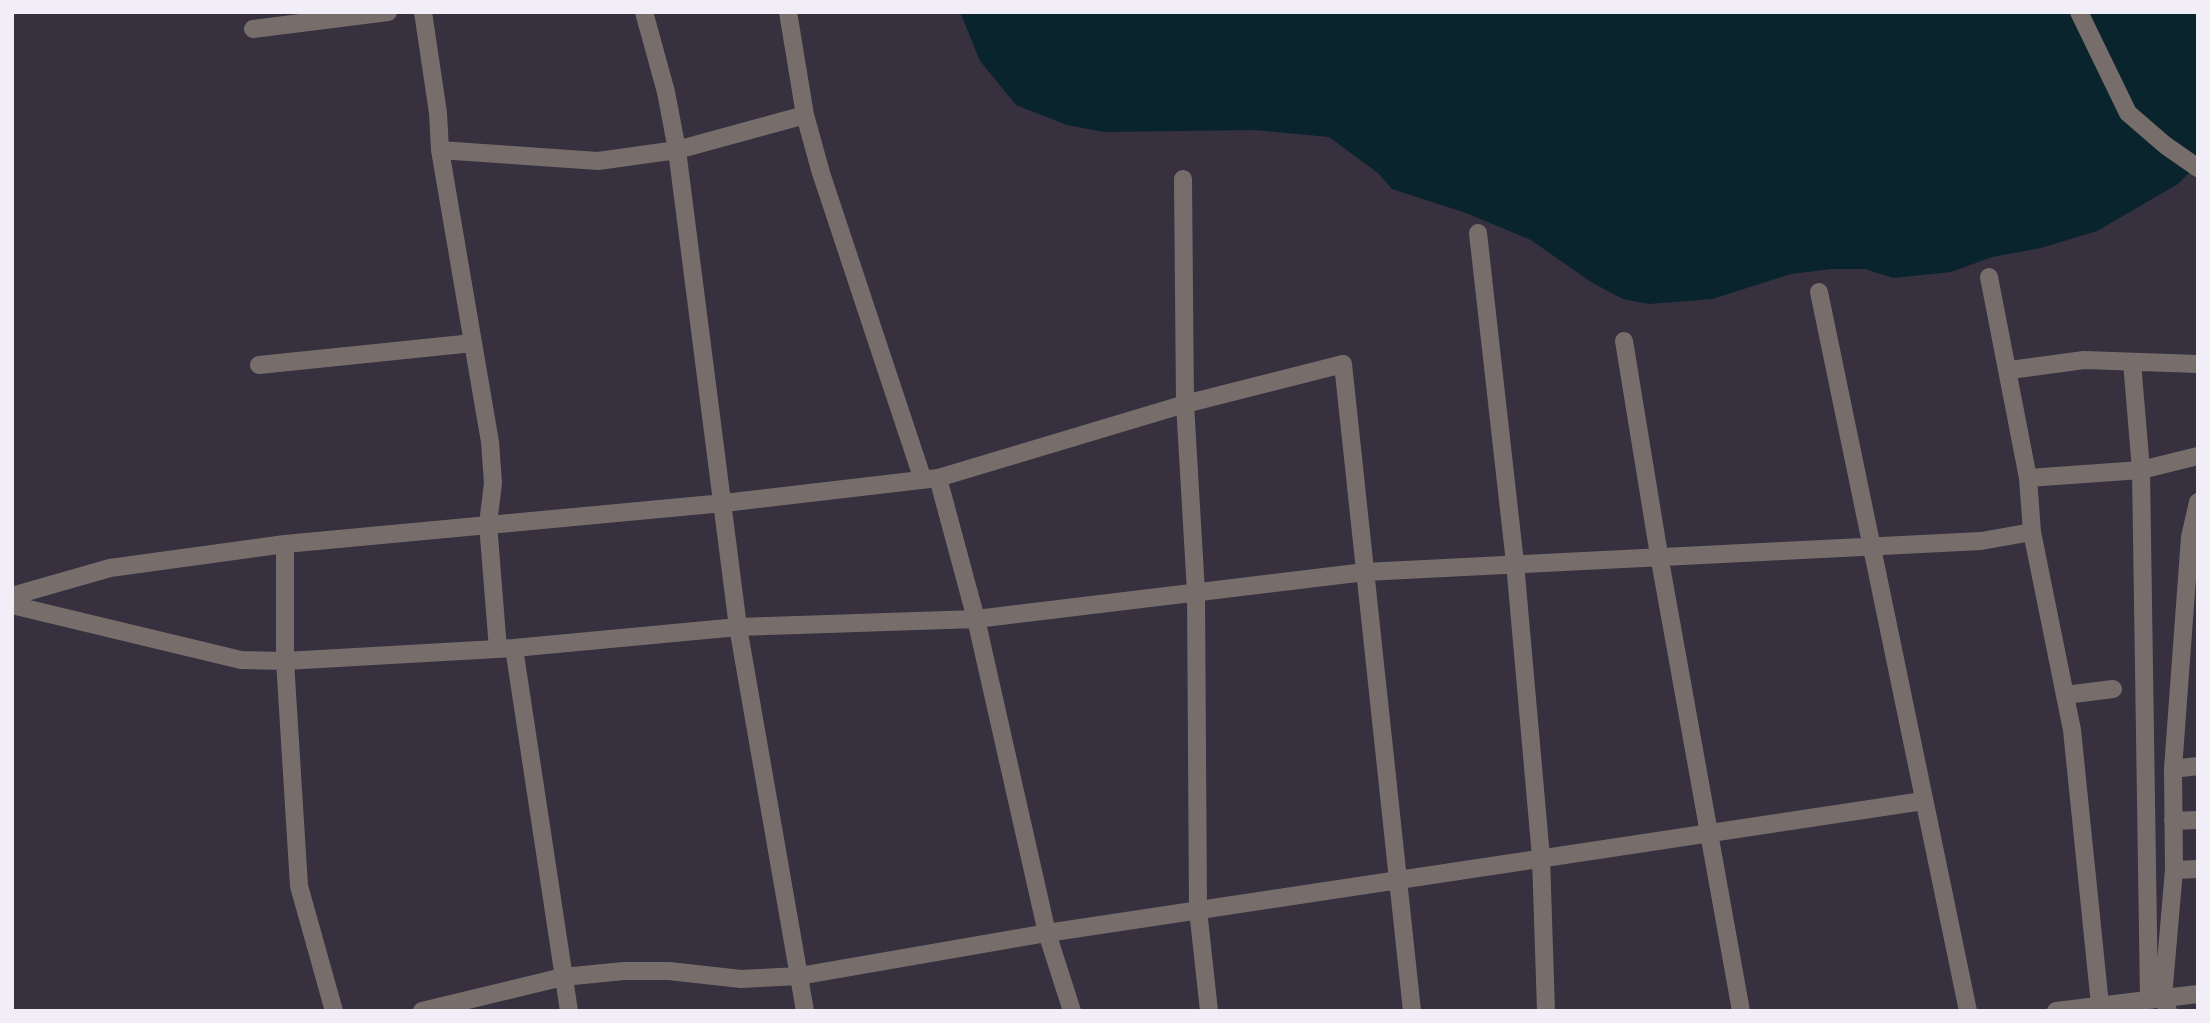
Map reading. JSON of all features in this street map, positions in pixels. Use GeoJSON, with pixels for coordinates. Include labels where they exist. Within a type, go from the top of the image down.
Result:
{"type":"FeatureCollection","features":[{"type":"Feature","properties":{"kind":"street"},"geometry":{"type":"LineString","coordinates":[[253,29],[388,12]]}},
{"type":"Feature","properties":{"kind":"street"},"geometry":{"type":"LineString","coordinates":[[423,12],[438,113],[440,150],[491,442],[493,483],[488,524],[506,648],[569,1011]]}},
{"type":"Feature","properties":{"kind":"street"},"geometry":{"type":"LineString","coordinates":[[644,12],[666,92],[677,150],[738,628],[805,1011]]}},
{"type":"Feature","properties":{"kind":"street"},"geometry":{"type":"LineString","coordinates":[[788,12],[805,115],[821,173],[930,479],[976,619],[1047,933],[1072,1011]]}},
{"type":"Feature","properties":{"kind":"street"},"geometry":{"type":"LineString","coordinates":[[2079,12],[2128,113],[2165,145],[2198,168]]}},
{"type":"Feature","properties":{"kind":"street"},"geometry":{"type":"LineString","coordinates":[[440,150],[598,161],[677,150],[805,115]]}},
{"type":"Feature","properties":{"kind":"street"},"geometry":{"type":"LineString","coordinates":[[1183,179],[1185,404],[1196,592],[1198,910],[1209,1011]]}},
{"type":"Feature","properties":{"kind":"street"},"geometry":{"type":"LineString","coordinates":[[1478,233],[1515,563],[1541,856],[1546,1011]]}},
{"type":"Feature","properties":{"kind":"street"},"geometry":{"type":"LineString","coordinates":[[1989,277],[2010,370],[2028,478],[2032,532],[2065,695],[2079,788],[2100,1005]]}},
{"type":"Feature","properties":{"kind":"street"},"geometry":{"type":"LineString","coordinates":[[1819,292],[1968,1011]]}},
{"type":"Feature","properties":{"kind":"street"},"geometry":{"type":"LineString","coordinates":[[1624,341],[1659,555],[1741,1011]]}},
{"type":"Feature","properties":{"kind":"street"},"geometry":{"type":"LineString","coordinates":[[259,365],[473,343]]}},
{"type":"Feature","properties":{"kind":"street"},"geometry":{"type":"LineString","coordinates":[[2010,370],[2084,360],[2198,364]]}},
{"type":"Feature","properties":{"kind":"street"},"geometry":{"type":"LineString","coordinates":[[2132,362],[2141,470],[2160,1002]]}},
{"type":"Feature","properties":{"kind":"street"},"geometry":{"type":"LineString","coordinates":[[12,596],[110,568],[285,544],[724,503],[930,479],[1185,404],[1343,363],[1412,1011]]}},
{"type":"Feature","properties":{"kind":"street"},"geometry":{"type":"LineString","coordinates":[[2028,478],[2141,470],[2198,456]]}},
{"type":"Feature","properties":{"kind":"street"},"geometry":{"type":"LineString","coordinates":[[2160,1002],[2174,870],[2173,769],[2189,666],[2198,502]]}},
{"type":"Feature","properties":{"kind":"street"},"geometry":{"type":"LineString","coordinates":[[12,605],[242,660],[285,661],[506,648],[738,628],[976,619],[1365,572],[1659,555],[1870,548],[1981,541],[2032,532]]}},
{"type":"Feature","properties":{"kind":"street"},"geometry":{"type":"LineString","coordinates":[[285,544],[285,661],[299,886],[334,1011]]}},
{"type":"Feature","properties":{"kind":"street"},"geometry":{"type":"LineString","coordinates":[[2065,695],[2113,688]]}},
{"type":"Feature","properties":{"kind":"street"},"geometry":{"type":"LineString","coordinates":[[2173,769],[2198,765]]}},
{"type":"Feature","properties":{"kind":"street"},"geometry":{"type":"LineString","coordinates":[[422,1011],[564,977],[624,971],[669,971],[741,979],[799,976],[1047,933],[1398,881],[1541,856],[1923,801]]}},
{"type":"Feature","properties":{"kind":"street"},"geometry":{"type":"LineString","coordinates":[[2173,821],[2198,820]]}},
{"type":"Feature","properties":{"kind":"street"},"geometry":{"type":"LineString","coordinates":[[2174,870],[2198,869]]}},
{"type":"Feature","properties":{"kind":"street"},"geometry":{"type":"LineString","coordinates":[[2056,1011],[2100,1005],[2160,1002],[2198,994]]}},
{"type":"Feature","properties":{"kind":"water"},"geometry":{"type":"Polygon","coordinates":[[[960,12],[2198,12],[2198,164],[2178,184],[2097,231],[2041,248],[1992,257],[1951,272],[1893,278],[1865,269],[1832,269],[1791,274],[1712,299],[1649,304],[1623,299],[1591,282],[1531,240],[1466,213],[1392,189],[1378,173],[1329,137],[1255,130],[1104,132],[1067,125],[1016,105],[980,61],[960,12]]]}}]}
